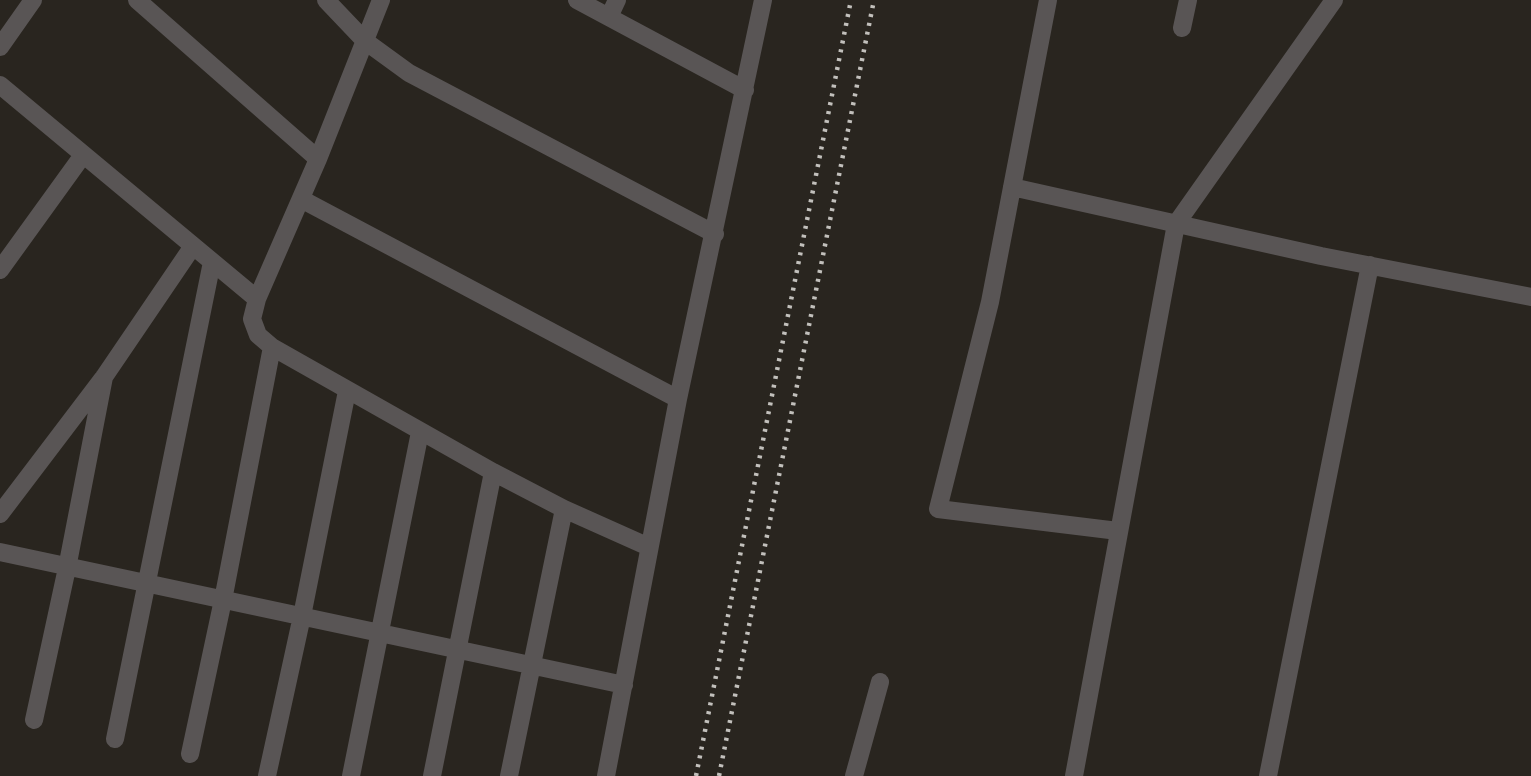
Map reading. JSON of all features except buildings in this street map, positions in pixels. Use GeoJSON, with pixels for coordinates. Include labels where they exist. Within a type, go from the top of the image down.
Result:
{"type":"FeatureCollection","features":[{"type":"Feature","properties":{"kind":"street"},"geometry":{"type":"LineString","coordinates":[[0,47],[33,0]]}},
{"type":"Feature","properties":{"kind":"street"},"geometry":{"type":"LineString","coordinates":[[137,0],[318,159]]}},
{"type":"Feature","properties":{"kind":"street"},"geometry":{"type":"LineString","coordinates":[[326,0],[365,41],[409,72],[715,234]]}},
{"type":"Feature","properties":{"kind":"street"},"geometry":{"type":"LineString","coordinates":[[381,0],[318,159],[256,299],[252,319],[258,335],[272,347],[347,391],[493,472],[564,509],[649,547]]}},
{"type":"Feature","properties":{"kind":"street"},"geometry":{"type":"LineString","coordinates":[[577,0],[745,90]]}},
{"type":"Feature","properties":{"kind":"street"},"geometry":{"type":"LineString","coordinates":[[609,17],[617,0]]}},
{"type":"Feature","properties":{"kind":"street"},"geometry":{"type":"LineString","coordinates":[[606,776],[678,399],[764,0]]}},
{"type":"Feature","properties":{"kind":"street"},"geometry":{"type":"LineString","coordinates":[[1048,0],[990,302],[938,509],[1118,531]]}},
{"type":"Feature","properties":{"kind":"street"},"geometry":{"type":"LineString","coordinates":[[1182,28],[1188,0]]}},
{"type":"Feature","properties":{"kind":"street"},"geometry":{"type":"LineString","coordinates":[[1074,776],[1176,224],[1334,0]]}},
{"type":"Feature","properties":{"kind":"street"},"geometry":{"type":"LineString","coordinates":[[0,85],[256,299]]}},
{"type":"Feature","properties":{"kind":"street"},"geometry":{"type":"LineString","coordinates":[[0,270],[83,155]]}},
{"type":"Feature","properties":{"kind":"street"},"geometry":{"type":"LineString","coordinates":[[1012,187],[1176,224],[1531,297]]}},
{"type":"Feature","properties":{"kind":"street"},"geometry":{"type":"LineString","coordinates":[[301,198],[678,399]]}},
{"type":"Feature","properties":{"kind":"street"},"geometry":{"type":"LineString","coordinates":[[0,514],[104,377],[193,246]]}},
{"type":"Feature","properties":{"kind":"street"},"geometry":{"type":"LineString","coordinates":[[116,739],[212,261]]}},
{"type":"Feature","properties":{"kind":"street"},"geometry":{"type":"LineString","coordinates":[[1268,776],[1370,265]]}},
{"type":"Feature","properties":{"kind":"street"},"geometry":{"type":"LineString","coordinates":[[190,754],[223,600],[272,347]]}},
{"type":"Feature","properties":{"kind":"street"},"geometry":{"type":"LineString","coordinates":[[34,720],[67,568],[104,377]]}},
{"type":"Feature","properties":{"kind":"street"},"geometry":{"type":"LineString","coordinates":[[267,776],[347,391]]}},
{"type":"Feature","properties":{"kind":"street"},"geometry":{"type":"LineString","coordinates":[[351,776],[420,432]]}},
{"type":"Feature","properties":{"kind":"street"},"geometry":{"type":"LineString","coordinates":[[432,776],[493,472]]}},
{"type":"Feature","properties":{"kind":"street"},"geometry":{"type":"LineString","coordinates":[[509,776],[564,509]]}},
{"type":"Feature","properties":{"kind":"street"},"geometry":{"type":"LineString","coordinates":[[0,552],[624,685]]}},
{"type":"Feature","properties":{"kind":"street"},"geometry":{"type":"LineString","coordinates":[[854,776],[880,682]]}},
{"type":"Feature","properties":{"kind":"railway"},"geometry":{"type":"LineString","coordinates":[[696,776],[851,0]]}},
{"type":"Feature","properties":{"kind":"railway"},"geometry":{"type":"LineString","coordinates":[[719,776],[874,0]]}}]}
